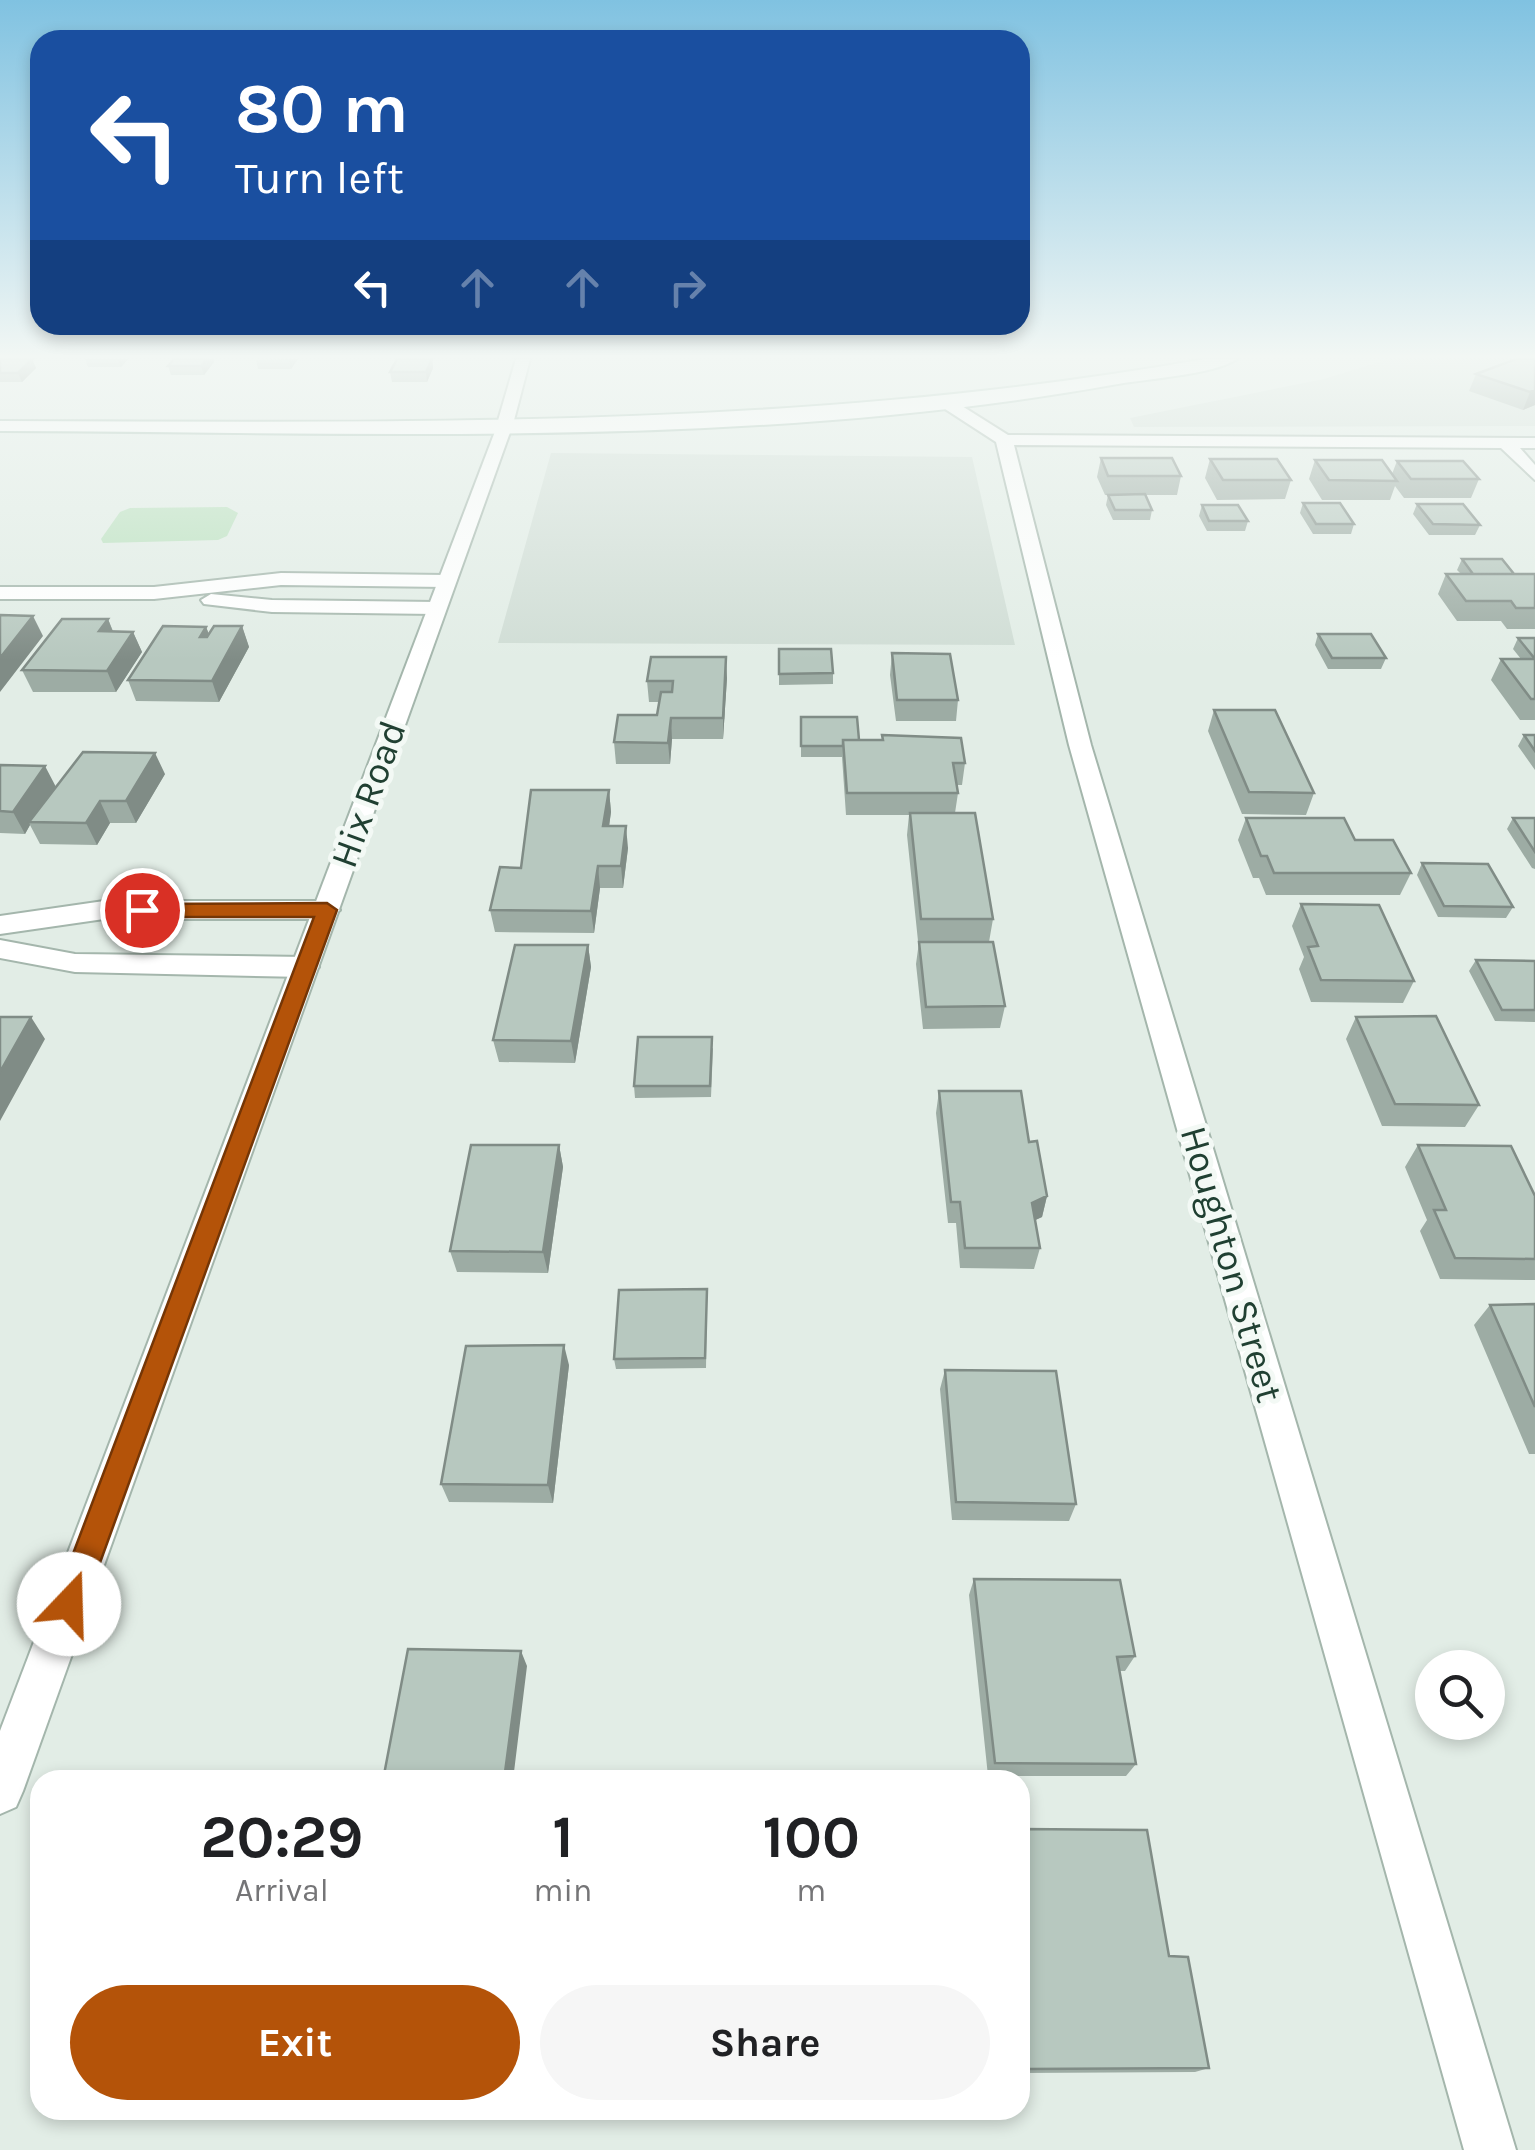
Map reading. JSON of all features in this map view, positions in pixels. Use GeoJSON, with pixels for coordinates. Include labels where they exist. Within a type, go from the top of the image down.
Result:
{"type":"FeatureCollection","features":[{"type":"Feature","properties":{"kind":"street","name":"Hix Road"},"geometry":{"type":"LineString","coordinates":[[0,1791],[492,459]]}},
{"type":"Feature","properties":{"kind":"street","name":"Houghton Street"},"geometry":{"type":"LineString","coordinates":[[1009,459],[1080,745],[1490,2150]]}},
{"type":"Feature","properties":{"kind":"street"},"geometry":{"type":"LineString","coordinates":[[154,593],[281,579],[441,594]]}},
{"type":"Feature","properties":{"kind":"street"},"geometry":{"type":"LineString","coordinates":[[0,593],[154,593],[272,606],[441,594]]}},
{"type":"Feature","properties":{"kind":"street"},"geometry":{"type":"LineString","coordinates":[[0,925],[104,910],[327,910]]}},
{"type":"Feature","properties":{"kind":"street"},"geometry":{"type":"LineString","coordinates":[[0,950],[75,963],[305,967]]}},
{"type":"Feature","properties":{"kind":"shaded area"},"geometry":{"type":"Polygon","coordinates":[[[549,459],[973,459],[1015,645],[498,643],[549,459]]]}},
{"type":"Feature","properties":{"kind":"green space"},"geometry":{"type":"Polygon","coordinates":[[[227,507],[238,513],[227,536],[218,540],[103,543],[101,539],[120,512],[130,508],[227,507]]]}},
{"type":"Feature","properties":{"kind":"building"},"geometry":{"type":"Polygon","coordinates":[[[1102,459],[1173,459],[1181,476],[1108,476],[1102,459]]]}},
{"type":"Feature","properties":{"kind":"building"},"geometry":{"type":"Polygon","coordinates":[[[1210,459],[1277,459],[1291,480],[1223,480],[1210,459]]]}},
{"type":"Feature","properties":{"kind":"building"},"geometry":{"type":"Polygon","coordinates":[[[1315,460],[1382,460],[1397,481],[1329,480],[1315,460]]]}},
{"type":"Feature","properties":{"kind":"building"},"geometry":{"type":"Polygon","coordinates":[[[1397,461],[1463,461],[1479,479],[1411,479],[1397,461]]]}},
{"type":"Feature","properties":{"kind":"building"},"geometry":{"type":"Polygon","coordinates":[[[1145,494],[1152,510],[1115,510],[1108,495],[1145,494]]]}},
{"type":"Feature","properties":{"kind":"building"},"geometry":{"type":"Polygon","coordinates":[[[1303,503],[1340,503],[1354,524],[1316,524],[1303,503]]]}},
{"type":"Feature","properties":{"kind":"building"},"geometry":{"type":"Polygon","coordinates":[[[1417,504],[1463,504],[1480,525],[1433,524],[1417,504]]]}},
{"type":"Feature","properties":{"kind":"building"},"geometry":{"type":"Polygon","coordinates":[[[1202,505],[1238,505],[1248,521],[1209,521],[1202,505]]]}},
{"type":"Feature","properties":{"kind":"building"},"geometry":{"type":"Polygon","coordinates":[[[1462,559],[1502,559],[1514,574],[1473,574],[1462,559]]]}},
{"type":"Feature","properties":{"kind":"building"},"geometry":{"type":"Polygon","coordinates":[[[1446,574],[1535,574],[1535,608],[1516,608],[1511,601],[1466,601],[1446,574]]]}},
{"type":"Feature","properties":{"kind":"building"},"geometry":{"type":"Polygon","coordinates":[[[0,615],[33,616],[0,658],[0,615]]]}},
{"type":"Feature","properties":{"kind":"building"},"geometry":{"type":"Polygon","coordinates":[[[62,619],[108,619],[99,631],[133,632],[107,671],[22,670],[62,619]]]}},
{"type":"Feature","properties":{"kind":"building"},"geometry":{"type":"Polygon","coordinates":[[[163,626],[206,627],[200,637],[207,637],[214,626],[242,626],[212,681],[128,680],[163,626]]]}},
{"type":"Feature","properties":{"kind":"building"},"geometry":{"type":"Polygon","coordinates":[[[1318,634],[1371,634],[1386,658],[1332,658],[1318,634]]]}},
{"type":"Feature","properties":{"kind":"building"},"geometry":{"type":"Polygon","coordinates":[[[1518,638],[1535,638],[1535,659],[1518,638]]]}},
{"type":"Feature","properties":{"kind":"building"},"geometry":{"type":"Polygon","coordinates":[[[779,649],[831,649],[833,673],[779,674],[779,649]]]}},
{"type":"Feature","properties":{"kind":"building"},"geometry":{"type":"Polygon","coordinates":[[[892,653],[950,654],[958,700],[897,700],[892,653]]]}},
{"type":"Feature","properties":{"kind":"building"},"geometry":{"type":"Polygon","coordinates":[[[651,657],[726,657],[723,718],[671,718],[668,743],[614,742],[618,715],[657,715],[661,692],[672,692],[673,681],[647,681],[651,657]]]}},
{"type":"Feature","properties":{"kind":"building"},"geometry":{"type":"Polygon","coordinates":[[[1501,659],[1535,659],[1535,699],[1531,699],[1501,659]]]}},
{"type":"Feature","properties":{"kind":"building"},"geometry":{"type":"Polygon","coordinates":[[[1214,710],[1275,710],[1314,793],[1249,792],[1214,710]]]}},
{"type":"Feature","properties":{"kind":"building"},"geometry":{"type":"Polygon","coordinates":[[[801,717],[857,717],[859,740],[843,740],[843,746],[801,746],[801,717]]]}},
{"type":"Feature","properties":{"kind":"building"},"geometry":{"type":"Polygon","coordinates":[[[882,735],[961,738],[965,763],[953,763],[958,793],[847,793],[843,740],[883,740],[882,735]]]}},
{"type":"Feature","properties":{"kind":"building"},"geometry":{"type":"Polygon","coordinates":[[[1524,735],[1535,735],[1535,751],[1524,735]]]}},
{"type":"Feature","properties":{"kind":"building"},"geometry":{"type":"Polygon","coordinates":[[[83,752],[155,753],[126,801],[100,801],[86,823],[29,822],[83,752]]]}},
{"type":"Feature","properties":{"kind":"building"},"geometry":{"type":"Polygon","coordinates":[[[0,765],[45,766],[13,812],[0,811],[0,765]]]}},
{"type":"Feature","properties":{"kind":"building"},"geometry":{"type":"Polygon","coordinates":[[[531,790],[609,790],[603,826],[626,826],[621,866],[598,866],[591,911],[490,910],[500,867],[521,868],[531,790]]]}},
{"type":"Feature","properties":{"kind":"building"},"geometry":{"type":"Polygon","coordinates":[[[910,813],[975,813],[993,919],[921,919],[910,813]]]}},
{"type":"Feature","properties":{"kind":"building"},"geometry":{"type":"Polygon","coordinates":[[[1246,818],[1344,818],[1355,840],[1393,840],[1411,873],[1274,873],[1267,856],[1261,856],[1246,818]]]}},
{"type":"Feature","properties":{"kind":"building"},"geometry":{"type":"Polygon","coordinates":[[[1513,818],[1535,818],[1535,852],[1513,818]]]}},
{"type":"Feature","properties":{"kind":"building"},"geometry":{"type":"Polygon","coordinates":[[[1422,863],[1488,864],[1513,907],[1444,906],[1422,863]]]}},
{"type":"Feature","properties":{"kind":"building"},"geometry":{"type":"Polygon","coordinates":[[[1301,904],[1379,905],[1414,981],[1321,980],[1308,947],[1318,946],[1301,904]]]}},
{"type":"Feature","properties":{"kind":"building"},"geometry":{"type":"Polygon","coordinates":[[[919,942],[993,942],[1005,1006],[926,1007],[919,942]]]}},
{"type":"Feature","properties":{"kind":"building"},"geometry":{"type":"Polygon","coordinates":[[[515,945],[588,945],[571,1041],[493,1040],[515,945]]]}},
{"type":"Feature","properties":{"kind":"building"},"geometry":{"type":"Polygon","coordinates":[[[1476,960],[1535,961],[1535,1010],[1502,1010],[1476,960]]]}},
{"type":"Feature","properties":{"kind":"building"},"geometry":{"type":"Polygon","coordinates":[[[1436,1016],[1479,1105],[1395,1104],[1356,1017],[1436,1016]]]}},
{"type":"Feature","properties":{"kind":"building"},"geometry":{"type":"Polygon","coordinates":[[[0,1017],[31,1017],[0,1072],[0,1017]]]}},
{"type":"Feature","properties":{"kind":"building"},"geometry":{"type":"Polygon","coordinates":[[[638,1037],[712,1037],[710,1086],[634,1086],[638,1037]]]}},
{"type":"Feature","properties":{"kind":"building"},"geometry":{"type":"Polygon","coordinates":[[[939,1091],[1021,1091],[1029,1142],[1037,1141],[1047,1196],[1032,1203],[1040,1248],[965,1248],[960,1202],[951,1202],[939,1091]]]}},
{"type":"Feature","properties":{"kind":"building"},"geometry":{"type":"Polygon","coordinates":[[[471,1145],[559,1145],[543,1252],[450,1251],[471,1145]]]}},
{"type":"Feature","properties":{"kind":"building"},"geometry":{"type":"Polygon","coordinates":[[[1418,1145],[1511,1146],[1535,1196],[1535,1259],[1455,1258],[1434,1210],[1446,1210],[1418,1145]]]}},
{"type":"Feature","properties":{"kind":"building"},"geometry":{"type":"Polygon","coordinates":[[[707,1289],[705,1358],[614,1359],[619,1290],[707,1289]]]}},
{"type":"Feature","properties":{"kind":"building"},"geometry":{"type":"Polygon","coordinates":[[[1535,1304],[1535,1407],[1490,1305],[1535,1304]]]}},
{"type":"Feature","properties":{"kind":"building"},"geometry":{"type":"Polygon","coordinates":[[[564,1345],[548,1485],[441,1484],[466,1346],[564,1345]]]}},
{"type":"Feature","properties":{"kind":"building"},"geometry":{"type":"Polygon","coordinates":[[[945,1370],[1056,1371],[1076,1504],[956,1502],[945,1370]]]}},
{"type":"Feature","properties":{"kind":"building"},"geometry":{"type":"Polygon","coordinates":[[[974,1579],[1120,1580],[1135,1656],[1117,1657],[1136,1764],[995,1763],[974,1579]]]}},
{"type":"Feature","properties":{"kind":"building"},"geometry":{"type":"Polygon","coordinates":[[[408,1649],[521,1651],[505,1770],[385,1770],[408,1649]]]}},
{"type":"Feature","properties":{"kind":"building"},"geometry":{"type":"Polygon","coordinates":[[[1030,1829],[1147,1830],[1169,1956],[1188,1957],[1209,2068],[1030,2069],[1030,1829]]]}},
{"type":"Feature","properties":{"kind":"route"},"geometry":{"type":"LineString","coordinates":[[69,1604],[327,910],[142,910]]}}]}
